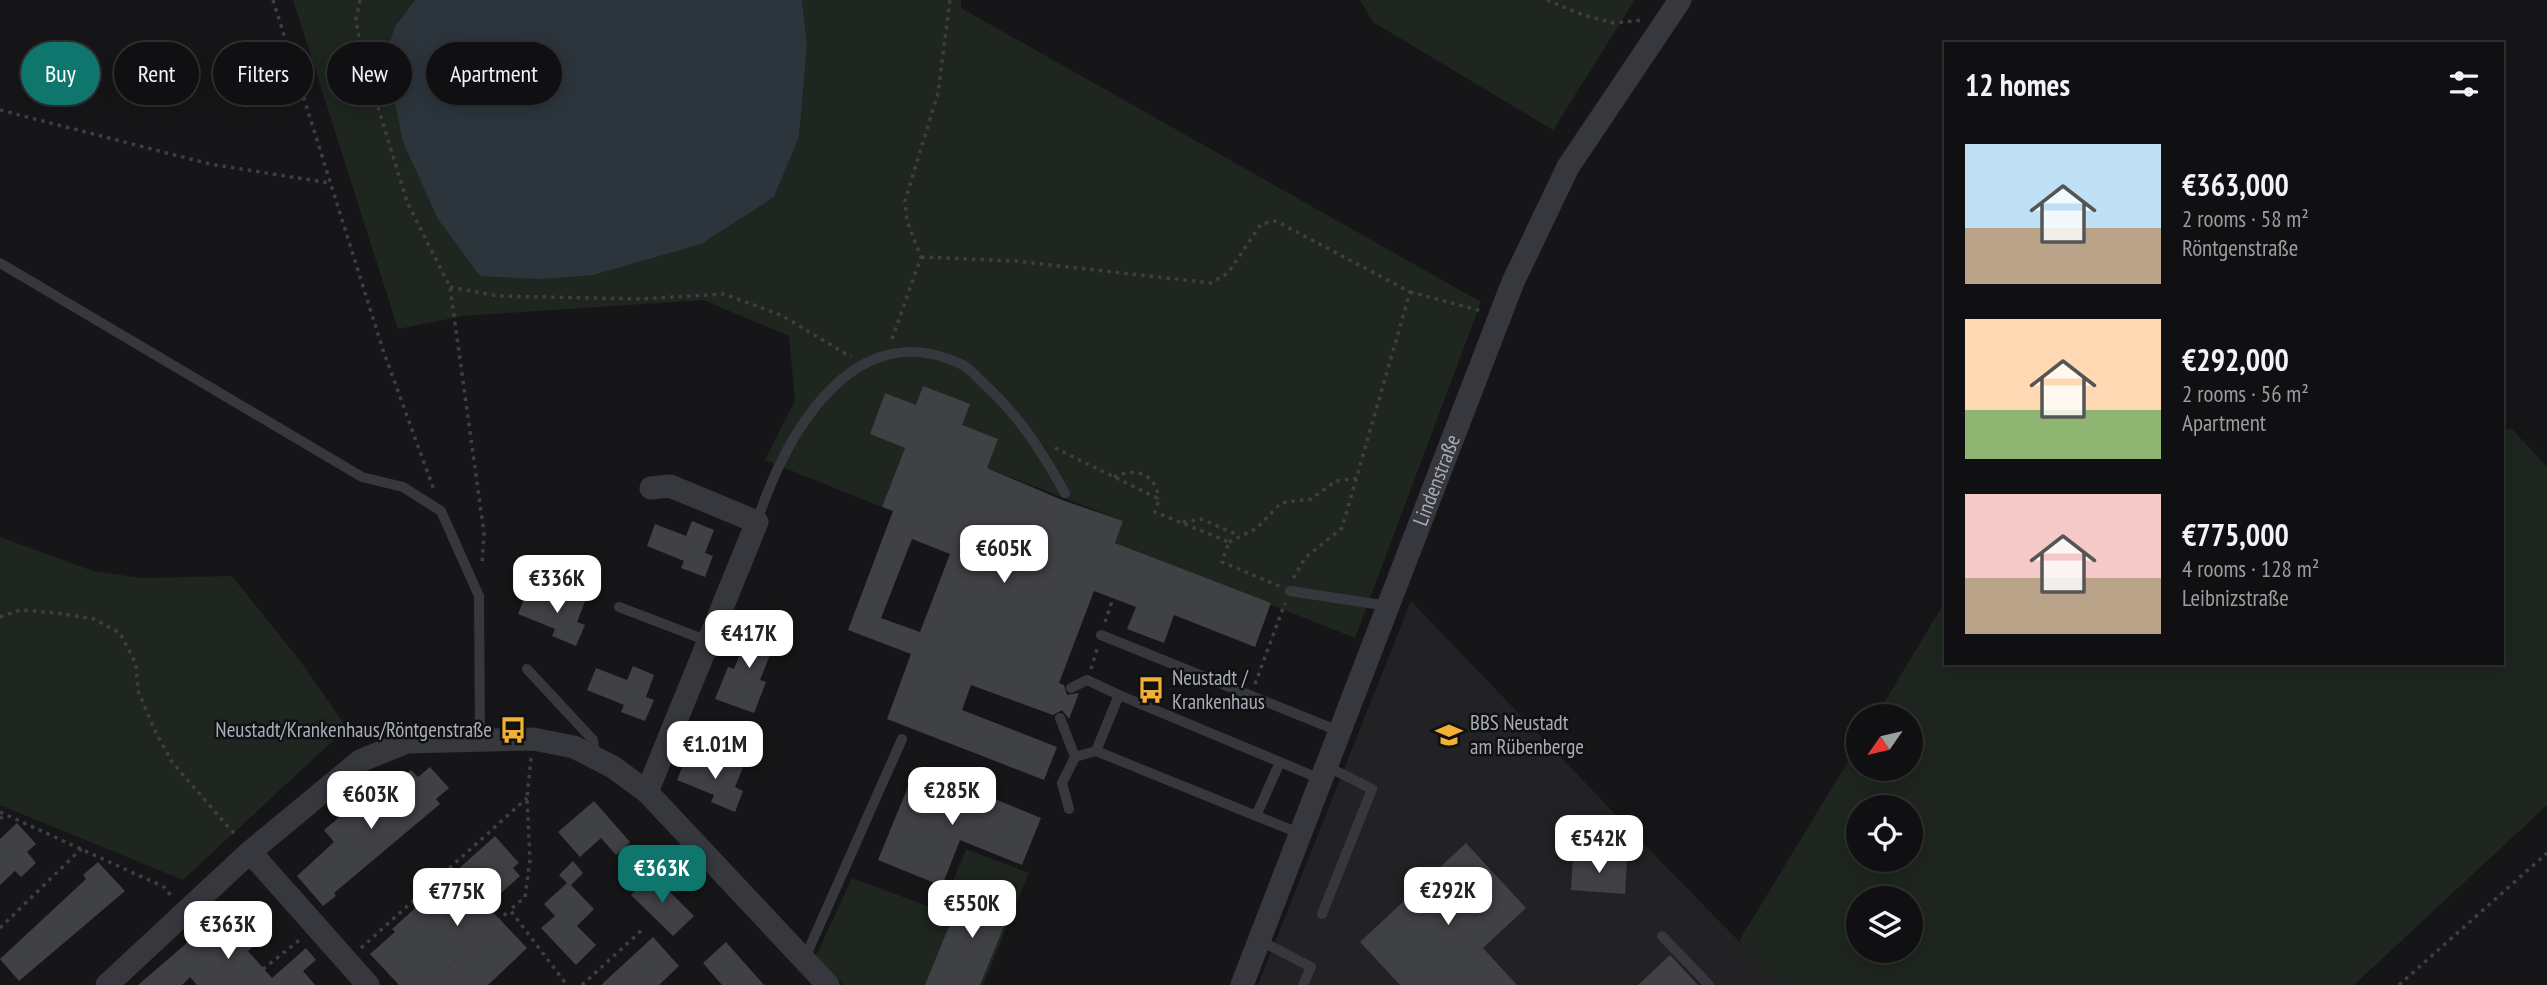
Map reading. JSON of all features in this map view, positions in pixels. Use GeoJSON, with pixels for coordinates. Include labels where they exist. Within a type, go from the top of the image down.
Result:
{"type":"FeatureCollection","features":[{"type":"Feature","properties":{"kind":"street","name":"Lindenstraße"},"geometry":{"type":"LineString","coordinates":[[1242,985],[1500,315],[1568,167],[1680,0]]}},
{"type":"Feature","properties":{"kind":"street"},"geometry":{"type":"LineString","coordinates":[[647,792],[757,522],[670,485],[651,488]]}},
{"type":"Feature","properties":{"kind":"street"},"geometry":{"type":"LineString","coordinates":[[107,985],[186,915],[250,852],[360,761],[407,742],[480,738],[533,739],[574,747],[647,792],[828,985]]}},
{"type":"Feature","properties":{"kind":"street"},"geometry":{"type":"LineString","coordinates":[[250,852],[368,985]]}},
{"type":"Feature","properties":{"kind":"lane"},"geometry":{"type":"LineString","coordinates":[[0,263],[362,477],[403,487],[441,511],[479,596],[480,738]]}},
{"type":"Feature","properties":{"kind":"lane"},"geometry":{"type":"LineString","coordinates":[[757,522],[769,484],[797,429],[828,389],[863,364],[892,352],[925,354],[964,365],[1002,399],[1034,438],[1065,493]]}},
{"type":"Feature","properties":{"kind":"lane"},"geometry":{"type":"LineString","coordinates":[[1290,591],[1389,607]]}},
{"type":"Feature","properties":{"kind":"lane"},"geometry":{"type":"LineString","coordinates":[[619,607],[708,641]]}},
{"type":"Feature","properties":{"kind":"lane"},"geometry":{"type":"LineString","coordinates":[[1101,635],[1341,732]]}},
{"type":"Feature","properties":{"kind":"lane"},"geometry":{"type":"LineString","coordinates":[[527,669],[593,740],[595,758]]}},
{"type":"Feature","properties":{"kind":"lane"},"geometry":{"type":"LineString","coordinates":[[1071,688],[1087,680],[1280,762],[1325,773],[1372,789],[1322,914]]}},
{"type":"Feature","properties":{"kind":"lane"},"geometry":{"type":"LineString","coordinates":[[1096,751],[1119,695]]}},
{"type":"Feature","properties":{"kind":"lane"},"geometry":{"type":"LineString","coordinates":[[1060,718],[1075,757]]}},
{"type":"Feature","properties":{"kind":"lane"},"geometry":{"type":"LineString","coordinates":[[804,960],[902,739]]}},
{"type":"Feature","properties":{"kind":"lane"},"geometry":{"type":"LineString","coordinates":[[1069,809],[1062,783],[1075,757],[1096,751],[1301,834]]}},
{"type":"Feature","properties":{"kind":"lane"},"geometry":{"type":"LineString","coordinates":[[1256,816],[1280,762]]}},
{"type":"Feature","properties":{"kind":"lane"},"geometry":{"type":"LineString","coordinates":[[1662,936],[1709,985]]}},
{"type":"Feature","properties":{"kind":"lane"},"geometry":{"type":"LineString","coordinates":[[1259,940],[1311,967],[1303,985]]}},
{"type":"Feature","properties":{"kind":"path"},"geometry":{"type":"LineString","coordinates":[[272,0],[383,350],[441,511]]}},
{"type":"Feature","properties":{"kind":"path"},"geometry":{"type":"LineString","coordinates":[[360,0],[356,20],[362,55],[403,189],[450,287],[484,533],[479,596]]}},
{"type":"Feature","properties":{"kind":"path"},"geometry":{"type":"LineString","coordinates":[[892,352],[892,335],[921,257],[907,221],[905,201],[937,93],[950,0]]}},
{"type":"Feature","properties":{"kind":"path"},"geometry":{"type":"LineString","coordinates":[[1547,0],[1583,15],[1614,23],[1666,20]]}},
{"type":"Feature","properties":{"kind":"path"},"geometry":{"type":"LineString","coordinates":[[0,110],[210,164],[330,183]]}},
{"type":"Feature","properties":{"kind":"path"},"geometry":{"type":"LineString","coordinates":[[921,257],[1015,261],[1211,283],[1228,273],[1261,224],[1276,221],[1410,292],[1500,315]]}},
{"type":"Feature","properties":{"kind":"path"},"geometry":{"type":"LineString","coordinates":[[450,287],[498,296],[639,299],[724,294],[781,315],[863,364]]}},
{"type":"Feature","properties":{"kind":"path"},"geometry":{"type":"LineString","coordinates":[[1250,696],[1296,569],[1305,558],[1342,528],[1410,292]]}},
{"type":"Feature","properties":{"kind":"path"},"geometry":{"type":"LineString","coordinates":[[1034,438],[1159,499]]}},
{"type":"Feature","properties":{"kind":"path"},"geometry":{"type":"LineString","coordinates":[[1114,477],[1137,471],[1150,477],[1157,484],[1159,499],[1155,512],[1229,542]]}},
{"type":"Feature","properties":{"kind":"path"},"geometry":{"type":"LineString","coordinates":[[1290,591],[1222,562],[1229,542],[1266,520],[1280,503],[1311,499],[1336,481],[1358,478]]}},
{"type":"Feature","properties":{"kind":"path"},"geometry":{"type":"LineString","coordinates":[[1181,522],[1201,519],[1238,535]]}},
{"type":"Feature","properties":{"kind":"path"},"geometry":{"type":"LineString","coordinates":[[0,617],[20,610],[57,613],[94,618],[120,633],[136,664],[138,691],[172,762],[250,852]]}},
{"type":"Feature","properties":{"kind":"path"},"geometry":{"type":"LineString","coordinates":[[429,985],[525,897],[530,860],[527,798],[533,739]]}},
{"type":"Feature","properties":{"kind":"path"},"geometry":{"type":"LineString","coordinates":[[346,961],[527,798]]}},
{"type":"Feature","properties":{"kind":"path"},"geometry":{"type":"LineString","coordinates":[[0,812],[164,887],[186,915]]}},
{"type":"Feature","properties":{"kind":"path"},"geometry":{"type":"LineString","coordinates":[[0,819],[5,814]]}},
{"type":"Feature","properties":{"kind":"path"},"geometry":{"type":"LineString","coordinates":[[0,928],[82,848]]}},
{"type":"Feature","properties":{"kind":"path"},"geometry":{"type":"LineString","coordinates":[[2399,985],[2547,853]]}},
{"type":"Feature","properties":{"kind":"path"},"geometry":{"type":"LineString","coordinates":[[510,910],[566,983],[561,985]]}},
{"type":"Feature","properties":{"kind":"path"},"geometry":{"type":"LineString","coordinates":[[243,985],[316,926]]}},
{"type":"Feature","properties":{"kind":"path"},"geometry":{"type":"LineString","coordinates":[[582,985],[642,930]]}},
{"type":"Feature","properties":{"kind":"shaded area"},"geometry":{"type":"Polygon","coordinates":[[[293,0],[415,0],[396,25],[433,42],[426,42],[426,105],[562,105],[562,101],[774,197],[799,137],[807,46],[802,0],[961,0],[961,8],[1481,302],[1355,638],[1115,543],[1123,521],[987,468],[962,425],[885,393],[870,434],[905,448],[882,507],[765,460],[795,401],[789,336],[703,300],[463,316],[398,329],[313,63],[313,42],[306,42],[293,0]]]}},
{"type":"Feature","properties":{"kind":"shaded area"},"geometry":{"type":"Polygon","coordinates":[[[415,0],[802,0],[807,46],[799,137],[774,197],[701,244],[593,275],[541,279],[480,276],[438,219],[403,142],[395,105],[412,105],[412,42],[390,42],[396,25],[415,0]]]}},
{"type":"Feature","properties":{"kind":"shaded area"},"geometry":{"type":"Polygon","coordinates":[[[1360,0],[1634,1],[1553,130],[1373,22],[1360,0]]]}},
{"type":"Feature","properties":{"kind":"shaded area"},"geometry":{"type":"Polygon","coordinates":[[[2511,428],[2547,467],[2547,805],[2354,985],[1782,985],[1739,941],[1846,765],[1846,781],[1923,781],[1923,704],[1883,704],[1944,603],[1944,665],[2504,665],[2504,431],[2511,428]]]}},
{"type":"Feature","properties":{"kind":"shaded area"},"geometry":{"type":"Polygon","coordinates":[[[0,537],[93,571],[141,578],[232,576],[301,662],[344,724],[338,736],[183,880],[0,805],[0,537]]]}},
{"type":"Feature","properties":{"kind":"shaded area","name":"BBS Neustadt am Rübenberge"},"geometry":{"type":"Polygon","coordinates":[[[1411,601],[1669,870],[1782,985],[1258,985],[1411,601]]]}},
{"type":"Feature","properties":{"kind":"shaded area"},"geometry":{"type":"Polygon","coordinates":[[[966,849],[1029,873],[983,985],[843,985],[816,956],[852,878],[941,911],[966,849]]]}},
{"type":"Feature","properties":{"kind":"building"},"geometry":{"type":"Polygon","coordinates":[[[923,386],[970,404],[962,425],[998,439],[987,468],[1062,500],[1123,521],[1115,543],[1271,603],[1255,647],[1174,615],[1164,643],[1127,629],[1136,607],[1094,591],[1059,683],[1064,685],[1067,695],[1079,693],[1069,719],[1062,710],[1053,715],[971,685],[962,710],[1057,747],[1044,780],[887,719],[911,654],[848,630],[893,511],[882,507],[905,448],[870,434],[885,393],[916,405],[923,386]],[[912,539],[881,618],[920,632],[950,554],[912,539]]]}},
{"type":"Feature","properties":{"kind":"building"},"geometry":{"type":"Polygon","coordinates":[[[692,521],[714,530],[705,553],[713,556],[705,577],[681,568],[684,561],[647,546],[655,524],[686,536],[692,521]]]}},
{"type":"Feature","properties":{"kind":"building"},"geometry":{"type":"Polygon","coordinates":[[[564,590],[586,599],[577,622],[585,625],[576,646],[552,636],[555,629],[518,614],[527,592],[558,604],[564,590]]]}},
{"type":"Feature","properties":{"kind":"building"},"geometry":{"type":"Polygon","coordinates":[[[753,621],[779,632],[760,680],[766,682],[754,713],[715,699],[728,667],[734,669],[753,621]]]}},
{"type":"Feature","properties":{"kind":"building"},"geometry":{"type":"Polygon","coordinates":[[[633,666],[654,675],[646,697],[654,700],[645,721],[621,712],[624,705],[587,690],[596,668],[627,680],[633,666]]]}},
{"type":"Feature","properties":{"kind":"building"},"geometry":{"type":"Polygon","coordinates":[[[722,756],[744,765],[735,787],[743,791],[735,812],[711,802],[714,795],[677,780],[686,758],[717,770],[722,756]]]}},
{"type":"Feature","properties":{"kind":"building"},"geometry":{"type":"Polygon","coordinates":[[[430,767],[449,788],[436,799],[440,804],[334,893],[336,896],[323,906],[297,876],[334,842],[324,830],[380,783],[387,791],[411,770],[418,777],[430,767]]]}},
{"type":"Feature","properties":{"kind":"building"},"geometry":{"type":"Polygon","coordinates":[[[916,767],[1041,818],[1022,865],[960,840],[942,886],[878,860],[916,767]]]}},
{"type":"Feature","properties":{"kind":"building"},"geometry":{"type":"Polygon","coordinates":[[[594,801],[630,842],[616,855],[601,838],[580,857],[558,832],[594,801]]]}},
{"type":"Feature","properties":{"kind":"building"},"geometry":{"type":"Polygon","coordinates":[[[17,823],[36,844],[27,852],[36,863],[21,877],[15,871],[0,885],[0,839],[17,823]]]}},
{"type":"Feature","properties":{"kind":"building"},"geometry":{"type":"Polygon","coordinates":[[[495,836],[519,863],[513,868],[520,876],[487,906],[527,948],[488,985],[399,985],[370,954],[395,932],[392,929],[495,836]]]}},
{"type":"Feature","properties":{"kind":"building"},"geometry":{"type":"Polygon","coordinates":[[[1466,843],[1526,908],[1483,948],[1517,985],[1400,985],[1360,942],[1466,843]]]}},
{"type":"Feature","properties":{"kind":"building"},"geometry":{"type":"Polygon","coordinates":[[[1573,856],[1627,861],[1625,894],[1571,890],[1573,856]]]}},
{"type":"Feature","properties":{"kind":"building"},"geometry":{"type":"Polygon","coordinates":[[[573,861],[583,873],[571,885],[594,909],[577,926],[596,945],[576,965],[541,928],[555,916],[544,904],[567,883],[559,875],[573,861]]]}},
{"type":"Feature","properties":{"kind":"building"},"geometry":{"type":"Polygon","coordinates":[[[98,862],[125,891],[19,981],[0,959],[86,879],[83,875],[98,862]]]}},
{"type":"Feature","properties":{"kind":"building"},"geometry":{"type":"Polygon","coordinates":[[[652,874],[694,916],[673,936],[631,895],[652,874]]]}},
{"type":"Feature","properties":{"kind":"building"},"geometry":{"type":"Polygon","coordinates":[[[978,883],[1015,899],[980,985],[925,985],[952,919],[962,923],[978,883]]]}},
{"type":"Feature","properties":{"kind":"building"},"geometry":{"type":"Polygon","coordinates":[[[245,912],[266,935],[248,951],[272,978],[306,948],[316,960],[303,971],[315,985],[197,985],[190,977],[182,985],[138,985],[202,930],[212,941],[245,912]]]}},
{"type":"Feature","properties":{"kind":"building"},"geometry":{"type":"Polygon","coordinates":[[[653,937],[679,966],[659,985],[601,985],[653,937]]]}},
{"type":"Feature","properties":{"kind":"building"},"geometry":{"type":"Polygon","coordinates":[[[726,942],[764,985],[722,985],[703,963],[726,942]]]}},
{"type":"Feature","properties":{"kind":"building"},"geometry":{"type":"Polygon","coordinates":[[[1670,955],[1698,985],[1638,985],[1670,955]]]}},
{"type":"Feature","properties":{"kind":"place","name":"Neustadt / Krankenhaus"},"geometry":{"type":"Point","coordinates":[1151,690]}},
{"type":"Feature","properties":{"kind":"place","name":"Neustadt/Krankenhaus/Röntgenstraße"},"geometry":{"type":"Point","coordinates":[513,730]}},
{"type":"Feature","properties":{"kind":"place","name":"BBS Neustadt am Rübenberge"},"geometry":{"type":"Point","coordinates":[1449,735]}}]}
